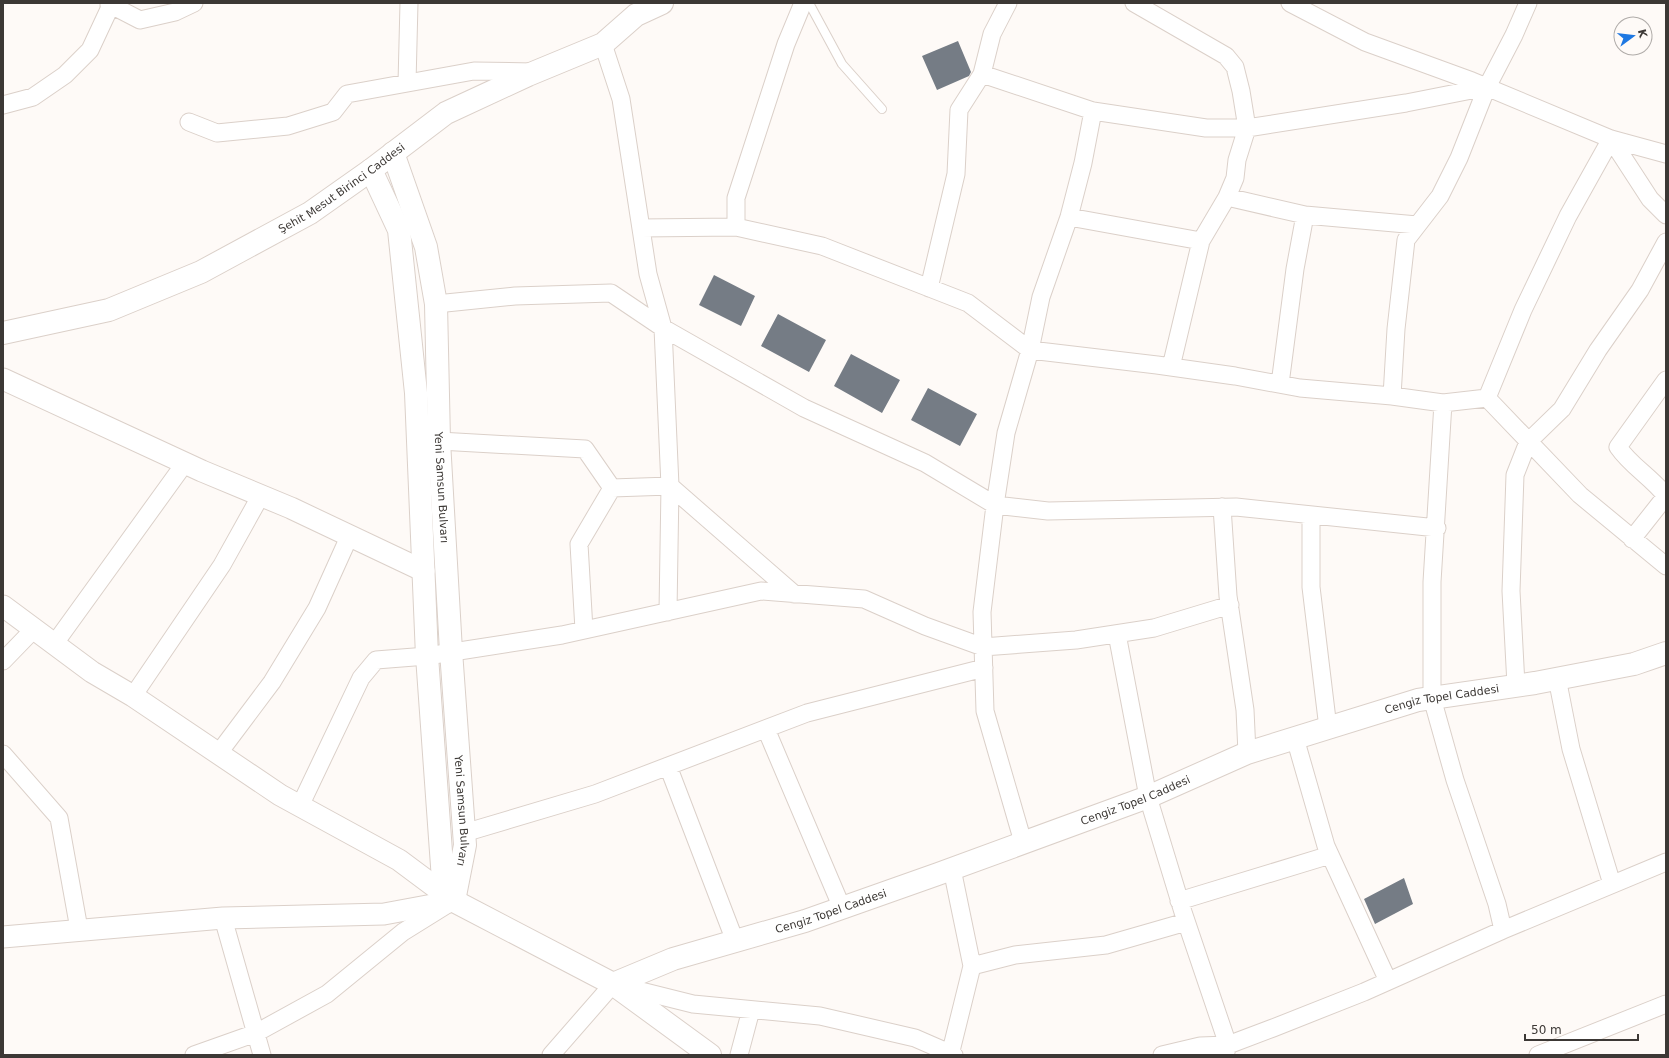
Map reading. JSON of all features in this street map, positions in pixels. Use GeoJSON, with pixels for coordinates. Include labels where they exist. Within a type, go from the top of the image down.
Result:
{"type":"FeatureCollection","features":[{"type":"Feature","properties":{"kind":"main road","name":"Şehit Mesut Birinci Caddesi"},"geometry":{"type":"LineString","coordinates":[[3,333],[109,310],[201,272],[310,213],[371,170],[446,113],[603,44],[636,15],[662,3]]}},
{"type":"Feature","properties":{"kind":"main road","name":"Yeni Samsun Bulvarı"},"geometry":{"type":"LineString","coordinates":[[393,153],[426,246],[436,304],[439,441],[451,651],[465,845],[454,901]]}},
{"type":"Feature","properties":{"kind":"main road","name":"Yeni Samsun Bulvarı"},"geometry":{"type":"LineString","coordinates":[[371,170],[399,230],[416,393],[427,656],[443,880],[454,901]]}},
{"type":"Feature","properties":{"kind":"main road","name":"Cengiz Topel Caddesi"},"geometry":{"type":"LineString","coordinates":[[613,984],[673,959],[842,908],[952,869],[1148,797],[1247,753],[1418,700],[1516,685],[1634,664],[1666,653]]}},
{"type":"Feature","properties":{"kind":"main road"},"geometry":{"type":"LineString","coordinates":[[454,901],[613,984],[710,1055]]}},
{"type":"Feature","properties":{"kind":"main road"},"geometry":{"type":"LineString","coordinates":[[613,984],[692,1055]]}},
{"type":"Feature","properties":{"kind":"street"},"geometry":{"type":"LineString","coordinates":[[3,105],[33,97],[65,75],[90,50],[111,4],[140,20],[175,12],[194,3]]}},
{"type":"Feature","properties":{"kind":"street"},"geometry":{"type":"LineString","coordinates":[[407,83],[409,3]]}},
{"type":"Feature","properties":{"kind":"street"},"geometry":{"type":"LineString","coordinates":[[736,227],[736,198],[786,44],[803,3]]}},
{"type":"Feature","properties":{"kind":"street"},"geometry":{"type":"LineString","coordinates":[[929,288],[956,174],[959,110],[982,74],[992,34],[1008,3]]}},
{"type":"Feature","properties":{"kind":"street"},"geometry":{"type":"LineString","coordinates":[[1134,3],[1226,56],[1235,67],[1241,91],[1247,128],[1237,160],[1235,178],[1227,198],[1201,241],[1171,367]]}},
{"type":"Feature","properties":{"kind":"street"},"geometry":{"type":"LineString","coordinates":[[1290,3],[1365,42],[1487,87],[1611,138],[1666,154]]}},
{"type":"Feature","properties":{"kind":"street"},"geometry":{"type":"LineString","coordinates":[[1392,396],[1396,329],[1406,240],[1440,196],[1453,170],[1487,87],[1514,35],[1526,4]]}},
{"type":"Feature","properties":{"kind":"street"},"geometry":{"type":"LineString","coordinates":[[603,44],[621,99],[648,274],[663,328],[670,486],[668,612]]}},
{"type":"Feature","properties":{"kind":"street"},"geometry":{"type":"LineString","coordinates":[[189,122],[217,133],[288,126],[333,112],[347,94],[474,71],[537,72]]}},
{"type":"Feature","properties":{"kind":"street"},"geometry":{"type":"LineString","coordinates":[[982,74],[1093,111],[1206,128],[1247,128],[1406,103],[1487,87]]}},
{"type":"Feature","properties":{"kind":"street"},"geometry":{"type":"LineString","coordinates":[[1023,842],[985,711],[982,612],[995,505],[1006,433],[1030,350],[1041,297],[1068,217],[1083,163],[1093,111]]}},
{"type":"Feature","properties":{"kind":"street"},"geometry":{"type":"LineString","coordinates":[[1611,138],[1650,199],[1666,215]]}},
{"type":"Feature","properties":{"kind":"street"},"geometry":{"type":"LineString","coordinates":[[1487,398],[1523,310],[1568,216],[1611,138]]}},
{"type":"Feature","properties":{"kind":"street"},"geometry":{"type":"LineString","coordinates":[[1227,198],[1305,215],[1418,225]]}},
{"type":"Feature","properties":{"kind":"street"},"geometry":{"type":"LineString","coordinates":[[1280,384],[1294,269],[1305,215]]}},
{"type":"Feature","properties":{"kind":"street"},"geometry":{"type":"LineString","coordinates":[[1068,217],[1201,241]]}},
{"type":"Feature","properties":{"kind":"street"},"geometry":{"type":"LineString","coordinates":[[641,228],[736,227],[822,246],[968,303],[1030,350],[1171,367],[1300,388],[1392,396],[1443,403],[1487,398]]}},
{"type":"Feature","properties":{"kind":"street"},"geometry":{"type":"LineString","coordinates":[[1516,685],[1511,591],[1512,526],[1515,475],[1528,442],[1562,408],[1598,350],[1640,290],[1666,242]]}},
{"type":"Feature","properties":{"kind":"street"},"geometry":{"type":"LineString","coordinates":[[436,304],[515,296],[611,293],[663,328],[804,408],[925,463],[995,505],[1048,510],[1236,507],[1437,528]]}},
{"type":"Feature","properties":{"kind":"street"},"geometry":{"type":"LineString","coordinates":[[3,379],[185,463],[292,508],[349,537],[424,571]]}},
{"type":"Feature","properties":{"kind":"street"},"geometry":{"type":"LineString","coordinates":[[1632,539],[1666,495],[1658,486],[1626,460],[1618,447],[1666,380]]}},
{"type":"Feature","properties":{"kind":"street"},"geometry":{"type":"LineString","coordinates":[[1487,398],[1580,495],[1666,566]]}},
{"type":"Feature","properties":{"kind":"street"},"geometry":{"type":"LineString","coordinates":[[1443,403],[1439,450],[1437,528],[1432,582],[1432,698],[1455,780],[1497,904],[1503,930]]}},
{"type":"Feature","properties":{"kind":"street"},"geometry":{"type":"LineString","coordinates":[[439,441],[585,448],[612,488]]}},
{"type":"Feature","properties":{"kind":"street"},"geometry":{"type":"LineString","coordinates":[[55,643],[185,463]]}},
{"type":"Feature","properties":{"kind":"street"},"geometry":{"type":"LineString","coordinates":[[612,488],[670,486],[794,594]]}},
{"type":"Feature","properties":{"kind":"street"},"geometry":{"type":"LineString","coordinates":[[584,630],[579,544],[612,488]]}},
{"type":"Feature","properties":{"kind":"street"},"geometry":{"type":"LineString","coordinates":[[133,696],[222,565],[261,495]]}},
{"type":"Feature","properties":{"kind":"street"},"geometry":{"type":"LineString","coordinates":[[1222,507],[1230,605],[1246,710],[1247,753]]}},
{"type":"Feature","properties":{"kind":"street"},"geometry":{"type":"LineString","coordinates":[[1311,515],[1311,587],[1328,728]]}},
{"type":"Feature","properties":{"kind":"street"},"geometry":{"type":"LineString","coordinates":[[218,754],[272,682],[312,615],[349,537]]}},
{"type":"Feature","properties":{"kind":"street"},"geometry":{"type":"LineString","coordinates":[[300,806],[361,678],[376,660],[427,656],[584,630],[761,591],[864,599],[925,626],[984,647],[1076,640],[1154,628],[1230,605]]}},
{"type":"Feature","properties":{"kind":"street"},"geometry":{"type":"LineString","coordinates":[[3,606],[35,628],[92,672],[133,696],[280,795],[399,860],[454,901]]}},
{"type":"Feature","properties":{"kind":"street"},"geometry":{"type":"LineString","coordinates":[[3,662],[35,628]]}},
{"type":"Feature","properties":{"kind":"street"},"geometry":{"type":"LineString","coordinates":[[1117,634],[1148,797],[1179,901],[1227,1050]]}},
{"type":"Feature","properties":{"kind":"street"},"geometry":{"type":"LineString","coordinates":[[464,833],[595,794],[807,713],[984,668]]}},
{"type":"Feature","properties":{"kind":"street"},"geometry":{"type":"LineString","coordinates":[[1557,678],[1571,749],[1612,884]]}},
{"type":"Feature","properties":{"kind":"street"},"geometry":{"type":"LineString","coordinates":[[766,729],[842,908]]}},
{"type":"Feature","properties":{"kind":"street"},"geometry":{"type":"LineString","coordinates":[[1295,738],[1326,846],[1388,981]]}},
{"type":"Feature","properties":{"kind":"street"},"geometry":{"type":"LineString","coordinates":[[3,754],[59,818],[79,929]]}},
{"type":"Feature","properties":{"kind":"street"},"geometry":{"type":"LineString","coordinates":[[668,766],[735,941]]}},
{"type":"Feature","properties":{"kind":"street"},"geometry":{"type":"LineString","coordinates":[[1179,901],[1330,855]]}},
{"type":"Feature","properties":{"kind":"street"},"geometry":{"type":"LineString","coordinates":[[1162,1055],[1200,1046],[1227,1050],[1503,930],[1666,862]]}},
{"type":"Feature","properties":{"kind":"street"},"geometry":{"type":"LineString","coordinates":[[551,1055],[613,984],[693,1004],[820,1016],[915,1038],[952,1054],[972,966],[952,869]]}},
{"type":"Feature","properties":{"kind":"street"},"geometry":{"type":"LineString","coordinates":[[3,937],[79,929],[223,918],[384,914],[454,901]]}},
{"type":"Feature","properties":{"kind":"street"},"geometry":{"type":"LineString","coordinates":[[194,1055],[256,1032],[327,994],[403,932],[454,901]]}},
{"type":"Feature","properties":{"kind":"street"},"geometry":{"type":"LineString","coordinates":[[223,918],[262,1055]]}},
{"type":"Feature","properties":{"kind":"street"},"geometry":{"type":"LineString","coordinates":[[972,966],[1015,955],[1106,944],[1186,922]]}},
{"type":"Feature","properties":{"kind":"street"},"geometry":{"type":"LineString","coordinates":[[1538,1055],[1666,1004]]}},
{"type":"Feature","properties":{"kind":"street"},"geometry":{"type":"LineString","coordinates":[[739,1055],[751,1010]]}},
{"type":"Feature","properties":{"kind":"lane"},"geometry":{"type":"LineString","coordinates":[[809,3],[842,64],[882,109]]}},
{"type":"Feature","properties":{"kind":"building"},"geometry":{"type":"Polygon","coordinates":[[[958,41],[971,72],[969,76],[937,90],[922,56],[958,41]]]}},
{"type":"Feature","properties":{"kind":"building"},"geometry":{"type":"Polygon","coordinates":[[[714,275],[755,296],[741,326],[699,305],[714,275]]]}},
{"type":"Feature","properties":{"kind":"building"},"geometry":{"type":"Polygon","coordinates":[[[778,314],[826,340],[809,372],[761,346],[778,314]]]}},
{"type":"Feature","properties":{"kind":"building"},"geometry":{"type":"Polygon","coordinates":[[[851,354],[900,380],[882,413],[834,386],[851,354]]]}},
{"type":"Feature","properties":{"kind":"building"},"geometry":{"type":"Polygon","coordinates":[[[928,388],[977,414],[960,446],[911,420],[928,388]]]}},
{"type":"Feature","properties":{"kind":"building"},"geometry":{"type":"Polygon","coordinates":[[[1404,878],[1413,904],[1375,924],[1364,899],[1404,878]]]}}]}
